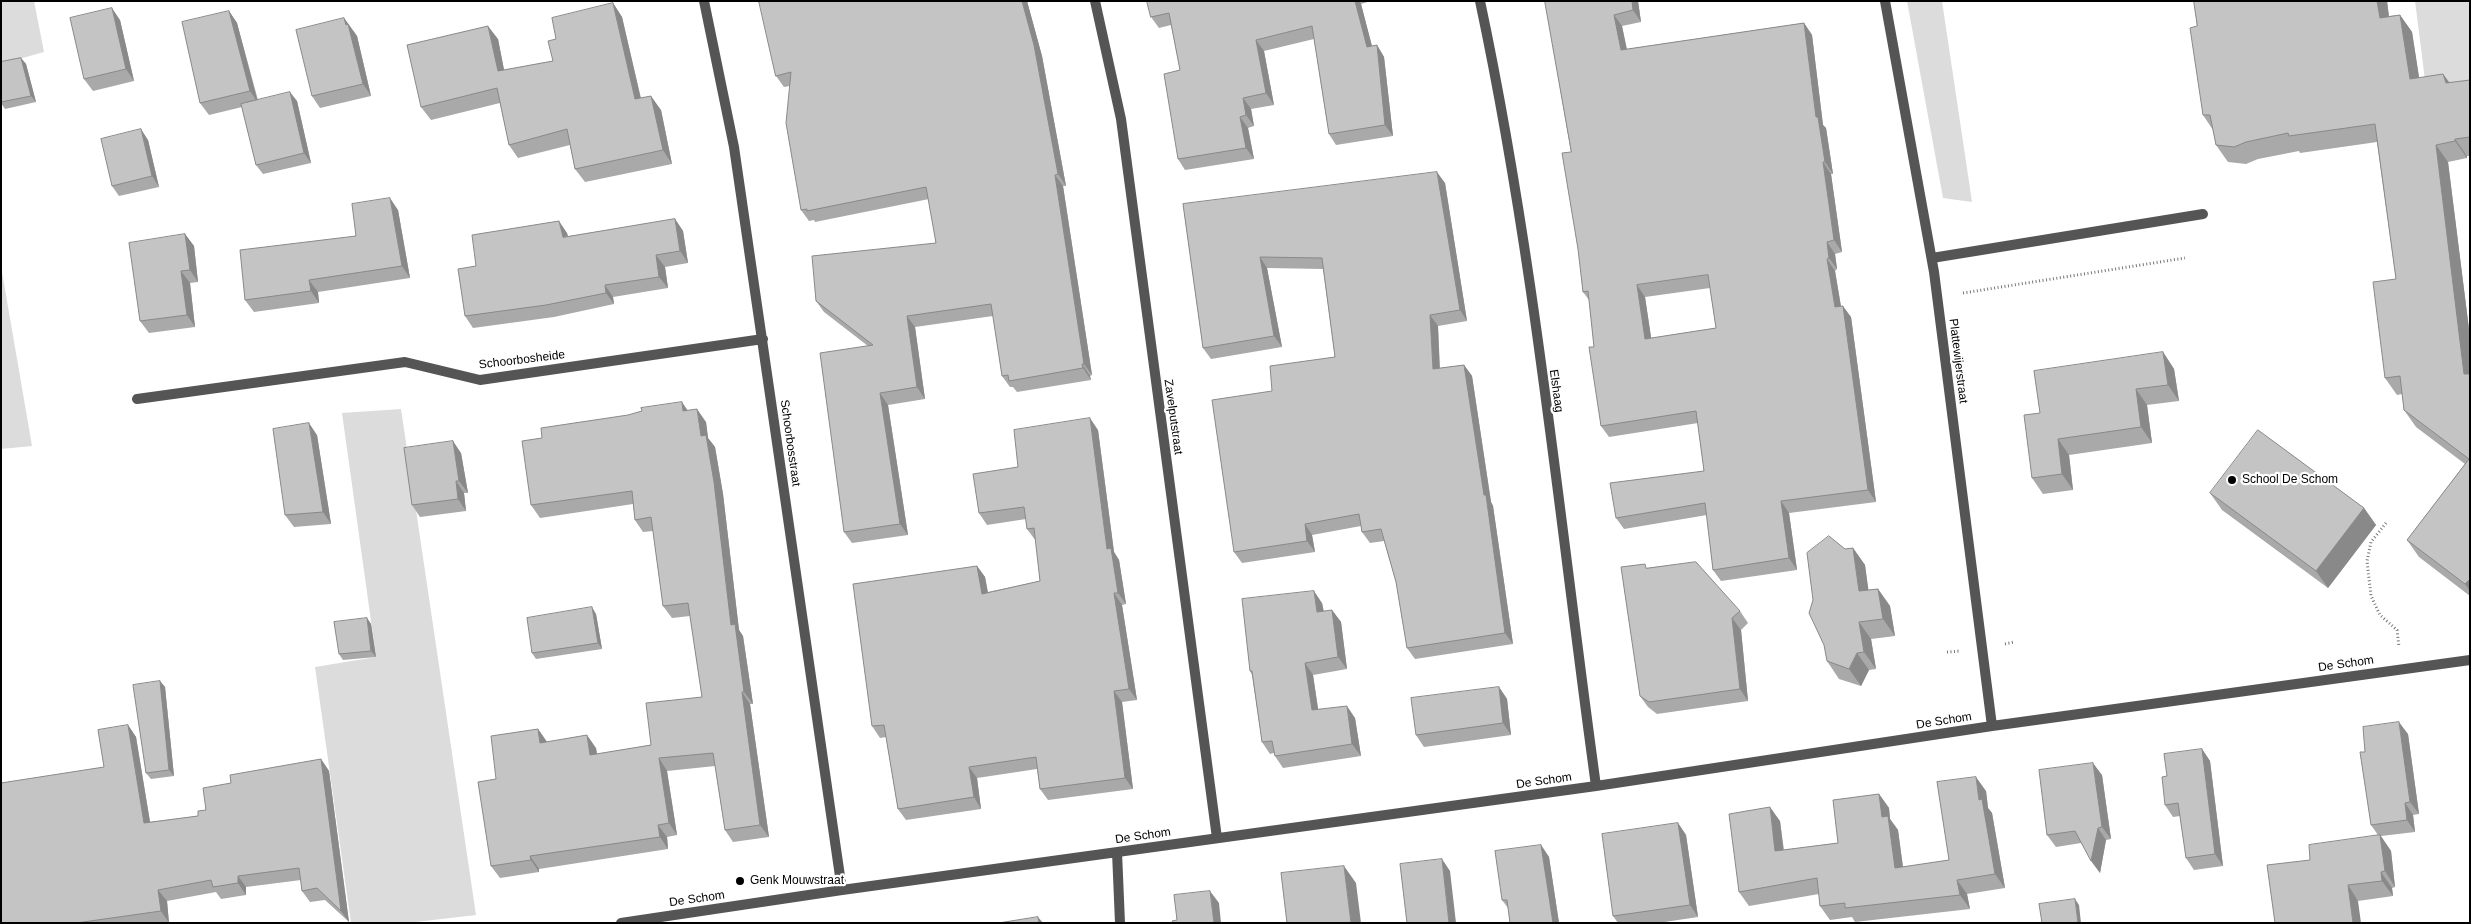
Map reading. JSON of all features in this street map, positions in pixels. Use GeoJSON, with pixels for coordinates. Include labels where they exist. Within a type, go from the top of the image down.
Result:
{"type":"FeatureCollection","features":[{"type":"Feature","properties":{"kind":"street","name":"Schoorbosstraat"},"geometry":{"type":"LineString","coordinates":[[704,1],[734,147],[842,890]]}},
{"type":"Feature","properties":{"kind":"street","name":"Zavelputstraat"},"geometry":{"type":"LineString","coordinates":[[1095,1],[1121,119],[1217,838]]}},
{"type":"Feature","properties":{"kind":"street","name":"Elshaag"},"geometry":{"type":"LineString","coordinates":[[1480,1],[1504,112],[1547,414],[1596,786]]}},
{"type":"Feature","properties":{"kind":"street","name":"Plattewijerstraat"},"geometry":{"type":"LineString","coordinates":[[1885,1],[1932,258],[1992,726]]}},
{"type":"Feature","properties":{"kind":"street"},"geometry":{"type":"LineString","coordinates":[[1932,258],[2203,214]]}},
{"type":"Feature","properties":{"kind":"street","name":"Schoorbosheide"},"geometry":{"type":"LineString","coordinates":[[137,399],[405,362],[480,380],[763,339]]}},
{"type":"Feature","properties":{"kind":"street","name":"De Schom"},"geometry":{"type":"LineString","coordinates":[[621,923],[842,890],[1596,786],[1992,726],[2470,660]]}},
{"type":"Feature","properties":{"kind":"street"},"geometry":{"type":"LineString","coordinates":[[1117,852],[1120,923]]}},
{"type":"Feature","properties":{"kind":"path"},"geometry":{"type":"LineString","coordinates":[[1963,293],[2185,258]]}},
{"type":"Feature","properties":{"kind":"path"},"geometry":{"type":"LineString","coordinates":[[2386,523],[2371,542],[2367,561],[2371,596],[2380,615],[2398,630],[2399,649]]}},
{"type":"Feature","properties":{"kind":"shaded area"},"geometry":{"type":"Polygon","coordinates":[[[1,1],[34,1],[44,52],[1,64],[1,1]]]}},
{"type":"Feature","properties":{"kind":"shaded area"},"geometry":{"type":"Polygon","coordinates":[[[1907,1],[1942,1],[1972,202],[1943,198],[1907,1]]]}},
{"type":"Feature","properties":{"kind":"shaded area"},"geometry":{"type":"Polygon","coordinates":[[[2415,1],[2470,1],[2470,82],[2426,88],[2415,1]]]}},
{"type":"Feature","properties":{"kind":"shaded area"},"geometry":{"type":"Polygon","coordinates":[[[1,266],[32,446],[1,449],[1,266]]]}},
{"type":"Feature","properties":{"kind":"shaded area"},"geometry":{"type":"Polygon","coordinates":[[[401,409],[476,915],[407,923],[351,923],[315,667],[376,657],[342,413],[401,409]]]}},
{"type":"Feature","properties":{"kind":"building"},"geometry":{"type":"Polygon","coordinates":[[[759,1],[1022,1],[1034,45],[1058,174],[1055,175],[1084,364],[1082,364],[1083,368],[1009,381],[1008,375],[1002,376],[991,304],[907,316],[917,387],[880,393],[900,524],[844,532],[820,353],[873,345],[816,301],[812,256],[936,243],[926,187],[807,211],[807,209],[801,210],[786,123],[791,72],[776,76],[759,1]]]}},
{"type":"Feature","properties":{"kind":"building"},"geometry":{"type":"Polygon","coordinates":[[[1147,1],[1355,1],[1367,47],[1377,45],[1385,125],[1329,134],[1312,26],[1256,40],[1266,93],[1243,98],[1246,115],[1240,117],[1246,148],[1178,159],[1164,74],[1180,70],[1169,13],[1151,17],[1147,1]]]}},
{"type":"Feature","properties":{"kind":"building"},"geometry":{"type":"Polygon","coordinates":[[[1545,1],[1632,1],[1633,10],[1614,15],[1621,50],[1804,23],[1816,117],[1818,117],[1825,162],[1823,162],[1834,240],[1827,242],[1829,258],[1827,259],[1835,307],[1843,306],[1868,490],[1781,501],[1789,558],[1713,570],[1705,503],[1616,518],[1610,483],[1704,471],[1696,411],[1601,426],[1589,347],[1594,347],[1588,291],[1583,292],[1562,153],[1571,152],[1545,1]],[[1708,275],[1637,285],[1645,339],[1716,328],[1708,275]]]}},
{"type":"Feature","properties":{"kind":"building"},"geometry":{"type":"Polygon","coordinates":[[[2194,1],[2377,1],[2380,18],[2400,15],[2410,79],[2443,74],[2446,83],[2470,80],[2470,137],[2436,145],[2464,374],[2470,374],[2470,579],[2465,584],[2407,540],[2469,459],[2404,410],[2400,376],[2385,378],[2373,282],[2396,279],[2375,124],[2289,136],[2288,133],[2246,142],[2234,147],[2216,145],[2210,115],[2203,115],[2190,28],[2197,26],[2194,1]]]}},
{"type":"Feature","properties":{"kind":"building"},"geometry":{"type":"Polygon","coordinates":[[[613,3],[635,99],[651,96],[663,150],[575,169],[567,129],[509,145],[497,88],[421,107],[407,45],[488,26],[498,71],[553,61],[548,41],[556,39],[552,18],[613,3]]]}},
{"type":"Feature","properties":{"kind":"building"},"geometry":{"type":"Polygon","coordinates":[[[112,8],[126,69],[84,79],[70,18],[112,8]]]}},
{"type":"Feature","properties":{"kind":"building"},"geometry":{"type":"Polygon","coordinates":[[[229,11],[250,91],[200,103],[182,22],[229,11]]]}},
{"type":"Feature","properties":{"kind":"building"},"geometry":{"type":"Polygon","coordinates":[[[344,18],[346,25],[348,24],[363,84],[312,96],[296,30],[344,18]]]}},
{"type":"Feature","properties":{"kind":"building"},"geometry":{"type":"Polygon","coordinates":[[[21,58],[31,96],[1,102],[1,62],[21,58]]]}},
{"type":"Feature","properties":{"kind":"building"},"geometry":{"type":"Polygon","coordinates":[[[290,92],[304,153],[256,165],[241,104],[290,92]]]}},
{"type":"Feature","properties":{"kind":"building"},"geometry":{"type":"Polygon","coordinates":[[[141,129],[152,176],[112,186],[101,139],[141,129]]]}},
{"type":"Feature","properties":{"kind":"building"},"geometry":{"type":"Polygon","coordinates":[[[1437,172],[1460,310],[1430,315],[1433,369],[1464,365],[1484,495],[1486,495],[1505,633],[1407,648],[1396,582],[1381,529],[1362,532],[1359,514],[1305,524],[1307,541],[1234,552],[1212,400],[1272,391],[1270,366],[1335,357],[1322,258],[1260,257],[1274,336],[1203,348],[1183,204],[1437,172]]]}},
{"type":"Feature","properties":{"kind":"building"},"geometry":{"type":"Polygon","coordinates":[[[390,198],[402,266],[309,280],[311,291],[245,300],[240,250],[356,236],[352,204],[390,198]]]}},
{"type":"Feature","properties":{"kind":"building"},"geometry":{"type":"Polygon","coordinates":[[[675,219],[680,251],[656,255],[659,277],[605,285],[606,293],[546,305],[465,316],[458,269],[476,266],[472,235],[559,221],[563,237],[675,219]]]}},
{"type":"Feature","properties":{"kind":"building"},"geometry":{"type":"Polygon","coordinates":[[[185,234],[190,270],[181,271],[187,315],[140,321],[129,243],[185,234]]]}},
{"type":"Feature","properties":{"kind":"building"},"geometry":{"type":"Polygon","coordinates":[[[2163,352],[2168,385],[2136,389],[2141,427],[2058,439],[2062,474],[2032,478],[2024,415],[2040,413],[2034,371],[2163,352]]]}},
{"type":"Feature","properties":{"kind":"building"},"geometry":{"type":"Polygon","coordinates":[[[682,402],[683,411],[697,409],[701,436],[706,435],[714,482],[731,625],[735,624],[760,825],[725,830],[713,753],[659,758],[669,823],[658,825],[660,837],[530,856],[531,860],[491,866],[478,782],[496,779],[491,736],[538,729],[540,743],[587,735],[590,755],[651,745],[646,703],[702,697],[688,603],[663,606],[651,517],[635,520],[632,491],[531,505],[522,441],[542,438],[541,428],[628,415],[642,411],[641,408],[682,402]]]}},
{"type":"Feature","properties":{"kind":"building"},"geometry":{"type":"Polygon","coordinates":[[[1090,418],[1107,549],[1111,548],[1118,593],[1114,593],[1129,689],[1114,691],[1125,778],[1040,789],[1036,757],[969,767],[974,797],[898,809],[884,725],[872,726],[853,584],[977,566],[982,594],[1040,581],[1034,528],[1027,529],[1024,507],[979,513],[973,474],[1018,467],[1014,430],[1090,418]]]}},
{"type":"Feature","properties":{"kind":"building"},"geometry":{"type":"Polygon","coordinates":[[[309,423],[323,512],[285,515],[273,429],[309,423]]]}},
{"type":"Feature","properties":{"kind":"building"},"geometry":{"type":"Polygon","coordinates":[[[2258,430],[2364,508],[2316,571],[2210,493],[2258,430]]]}},
{"type":"Feature","properties":{"kind":"building"},"geometry":{"type":"Polygon","coordinates":[[[453,441],[459,481],[456,481],[458,499],[412,505],[404,448],[453,441]]]}},
{"type":"Feature","properties":{"kind":"building"},"geometry":{"type":"Polygon","coordinates":[[[1829,536],[1845,549],[1853,548],[1859,591],[1878,589],[1883,619],[1859,622],[1864,652],[1857,653],[1849,669],[1827,661],[1824,645],[1809,613],[1813,600],[1807,553],[1829,536]]]}},
{"type":"Feature","properties":{"kind":"building"},"geometry":{"type":"Polygon","coordinates":[[[1696,562],[1740,611],[1732,618],[1740,689],[1649,702],[1640,696],[1621,567],[1645,564],[1646,568],[1696,562]]]}},
{"type":"Feature","properties":{"kind":"building"},"geometry":{"type":"Polygon","coordinates":[[[1314,591],[1317,612],[1332,610],[1338,657],[1305,663],[1312,710],[1347,706],[1352,744],[1275,756],[1272,741],[1262,742],[1252,671],[1250,671],[1242,599],[1314,591]]]}},
{"type":"Feature","properties":{"kind":"building"},"geometry":{"type":"Polygon","coordinates":[[[592,607],[598,643],[532,653],[527,618],[592,607]]]}},
{"type":"Feature","properties":{"kind":"building"},"geometry":{"type":"Polygon","coordinates":[[[367,618],[371,651],[339,654],[334,622],[367,618]]]}},
{"type":"Feature","properties":{"kind":"building"},"geometry":{"type":"Polygon","coordinates":[[[160,681],[169,770],[146,773],[133,685],[160,681]]]}},
{"type":"Feature","properties":{"kind":"building"},"geometry":{"type":"Polygon","coordinates":[[[1499,687],[1503,723],[1416,735],[1411,698],[1499,687]]]}},
{"type":"Feature","properties":{"kind":"building"},"geometry":{"type":"Polygon","coordinates":[[[2399,722],[2410,802],[2405,803],[2407,820],[2371,825],[2360,752],[2365,752],[2363,727],[2399,722]]]}},
{"type":"Feature","properties":{"kind":"building"},"geometry":{"type":"Polygon","coordinates":[[[128,725],[144,823],[198,816],[198,811],[206,810],[203,788],[231,783],[230,775],[321,759],[341,911],[317,888],[302,891],[299,868],[238,876],[238,883],[213,887],[211,880],[158,890],[161,911],[76,923],[1,923],[1,783],[104,767],[98,730],[128,725]]]}},
{"type":"Feature","properties":{"kind":"building"},"geometry":{"type":"Polygon","coordinates":[[[2202,749],[2215,854],[2186,858],[2178,803],[2165,805],[2162,777],[2167,776],[2164,754],[2202,749]]]}},
{"type":"Feature","properties":{"kind":"building"},"geometry":{"type":"Polygon","coordinates":[[[2093,763],[2102,827],[2098,828],[2091,861],[2075,831],[2047,835],[2039,770],[2093,763]]]}},
{"type":"Feature","properties":{"kind":"building"},"geometry":{"type":"Polygon","coordinates":[[[1976,777],[1979,800],[1982,799],[1995,874],[1957,880],[1960,895],[1845,908],[1845,903],[1820,906],[1817,878],[1739,892],[1729,814],[1770,807],[1775,851],[1838,843],[1833,800],[1879,794],[1882,817],[1888,816],[1895,868],[1949,860],[1937,782],[1976,777]]]}},
{"type":"Feature","properties":{"kind":"building"},"geometry":{"type":"Polygon","coordinates":[[[1678,823],[1690,905],[1613,916],[1602,834],[1678,823]]]}},
{"type":"Feature","properties":{"kind":"building"},"geometry":{"type":"Polygon","coordinates":[[[2380,835],[2385,871],[2381,872],[2382,881],[2348,885],[2353,923],[2275,923],[2267,865],[2310,860],[2309,845],[2380,835]]]}},
{"type":"Feature","properties":{"kind":"building"},"geometry":{"type":"Polygon","coordinates":[[[1541,845],[1553,923],[1510,923],[1507,900],[1502,900],[1495,851],[1541,845]]]}},
{"type":"Feature","properties":{"kind":"building"},"geometry":{"type":"Polygon","coordinates":[[[1442,859],[1449,923],[1407,923],[1400,864],[1442,859]]]}},
{"type":"Feature","properties":{"kind":"building"},"geometry":{"type":"Polygon","coordinates":[[[1344,866],[1351,923],[1287,923],[1281,873],[1344,866]]]}},
{"type":"Feature","properties":{"kind":"building"},"geometry":{"type":"Polygon","coordinates":[[[1210,891],[1214,923],[1173,923],[1172,921],[1177,920],[1174,895],[1210,891]]]}},
{"type":"Feature","properties":{"kind":"building"},"geometry":{"type":"Polygon","coordinates":[[[2075,899],[2078,923],[2042,923],[2039,904],[2075,899]]]}},
{"type":"Feature","properties":{"kind":"building"},"geometry":{"type":"Polygon","coordinates":[[[1038,917],[1039,923],[999,923],[1038,917]]]}},
{"type":"Feature","properties":{"kind":"place","name":"School De Schom"},"geometry":{"type":"Point","coordinates":[2232,480]}},
{"type":"Feature","properties":{"kind":"place","name":"Genk Mouwstraat"},"geometry":{"type":"Point","coordinates":[740,881]}}]}
